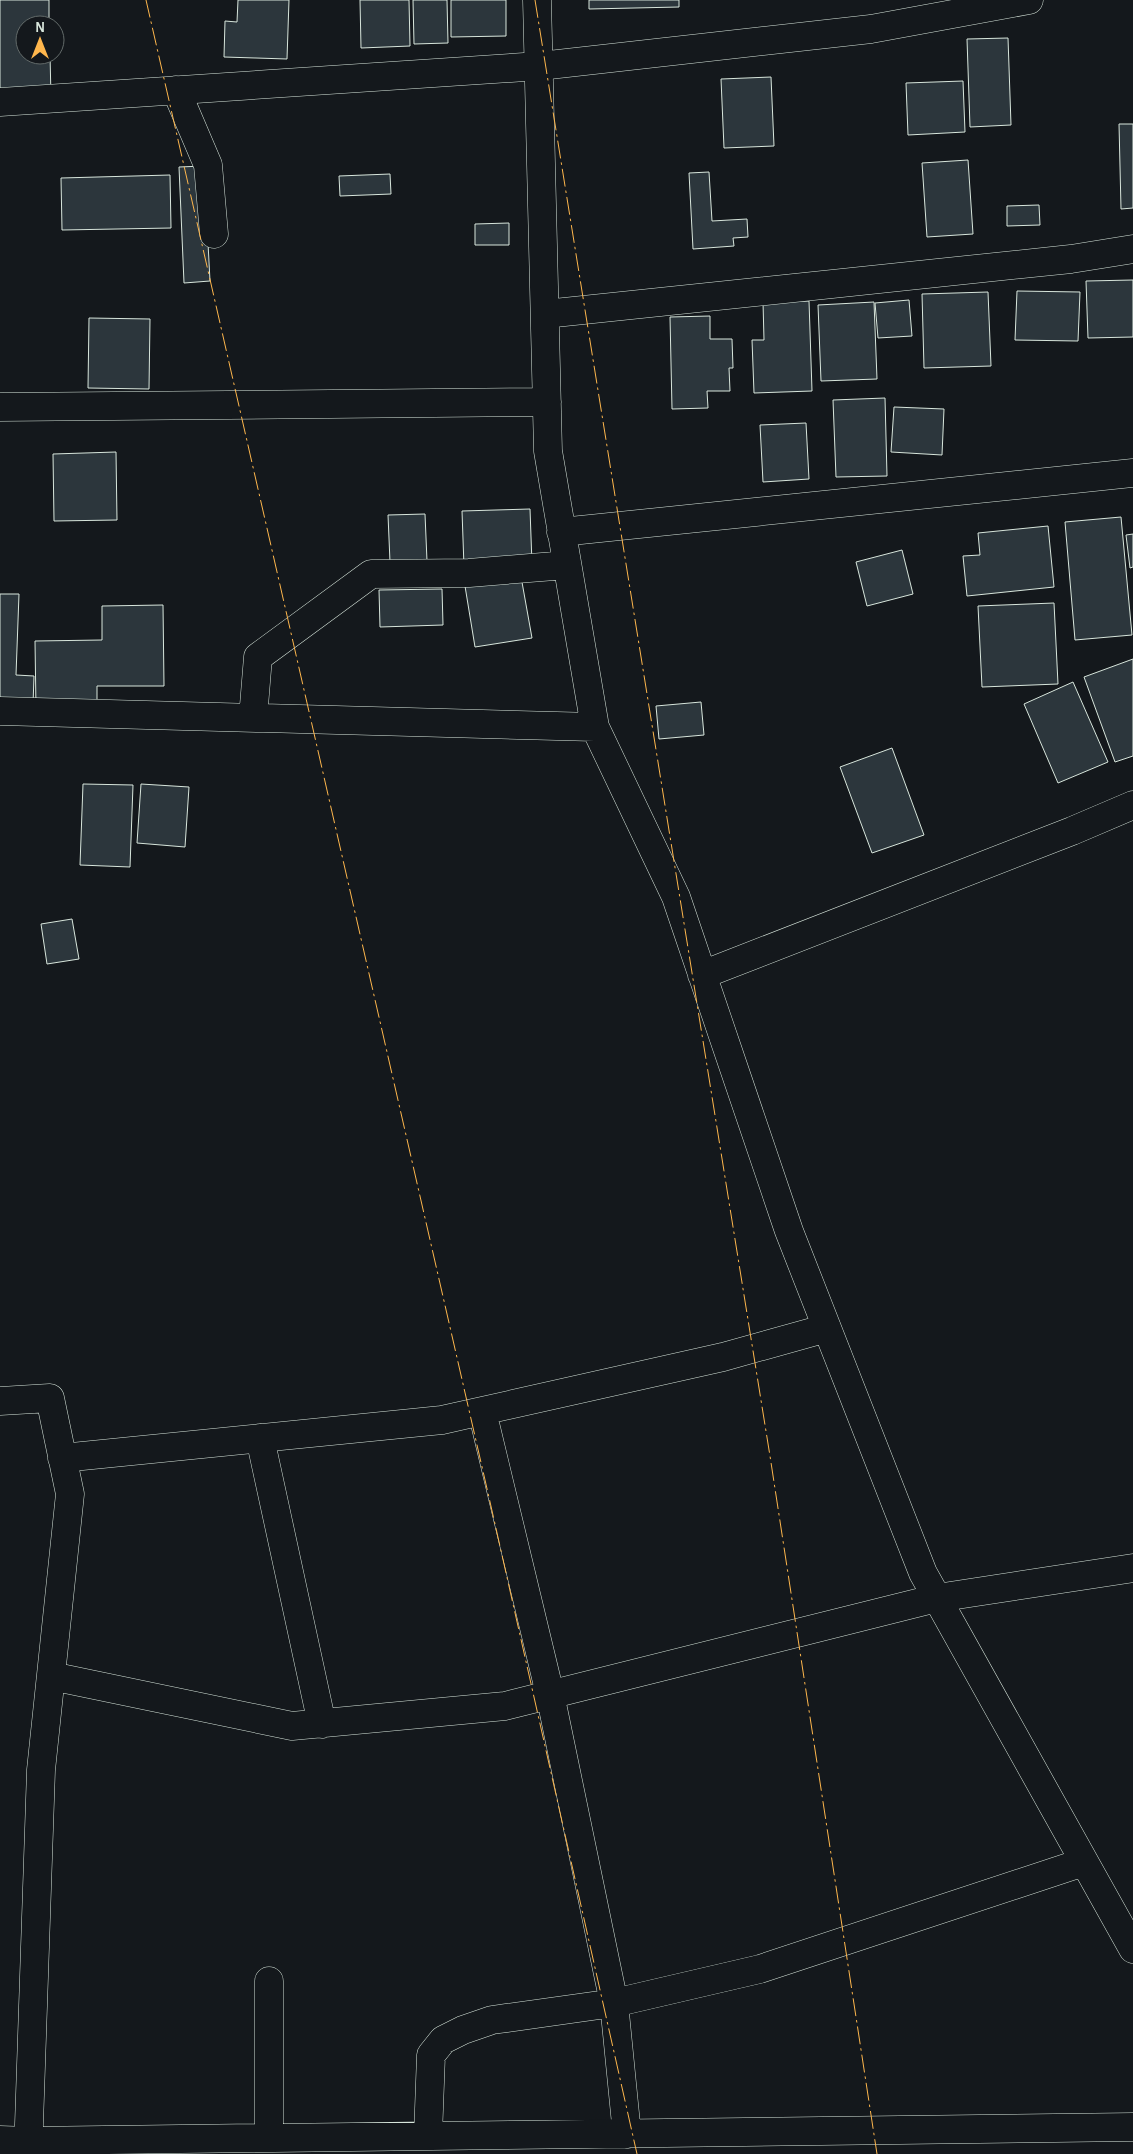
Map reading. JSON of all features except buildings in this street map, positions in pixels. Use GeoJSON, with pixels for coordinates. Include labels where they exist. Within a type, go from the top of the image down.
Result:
{"type":"FeatureCollection","features":[{"type":"Feature","properties":{"kind":"street"},"geometry":{"type":"LineString","coordinates":[[537,0],[548,451],[595,727],[676,896],[789,1231],[922,1573],[1132,1946]]}},
{"type":"Feature","properties":{"kind":"street"},"geometry":{"type":"LineString","coordinates":[[0,102],[540,66],[871,29],[1029,0]]}},
{"type":"Feature","properties":{"kind":"street"},"geometry":{"type":"LineString","coordinates":[[176,90],[208,165],[214,234]]}},
{"type":"Feature","properties":{"kind":"street"},"geometry":{"type":"LineString","coordinates":[[545,314],[1072,259],[1133,249]]}},
{"type":"Feature","properties":{"kind":"street"},"geometry":{"type":"LineString","coordinates":[[0,407],[547,402]]}},
{"type":"Feature","properties":{"kind":"street"},"geometry":{"type":"LineString","coordinates":[[562,532],[1133,473]]}},
{"type":"Feature","properties":{"kind":"street"},"geometry":{"type":"LineString","coordinates":[[253,718],[258,657],[371,574],[470,573],[567,565]]}},
{"type":"Feature","properties":{"kind":"street"},"geometry":{"type":"LineString","coordinates":[[0,711],[595,727]]}},
{"type":"Feature","properties":{"kind":"street"},"geometry":{"type":"LineString","coordinates":[[702,974],[1072,831],[1133,805]]}},
{"type":"Feature","properties":{"kind":"street"},"geometry":{"type":"LineString","coordinates":[[62,1458],[442,1420],[723,1357],[826,1328]]}},
{"type":"Feature","properties":{"kind":"street"},"geometry":{"type":"LineString","coordinates":[[0,1401],[50,1398],[70,1494],[40,1770],[28,2148]]}},
{"type":"Feature","properties":{"kind":"street"},"geometry":{"type":"LineString","coordinates":[[482,1411],[550,1694],[614,2003],[627,2134]]}},
{"type":"Feature","properties":{"kind":"street"},"geometry":{"type":"LineString","coordinates":[[260,1438],[322,1724]]}},
{"type":"Feature","properties":{"kind":"street"},"geometry":{"type":"LineString","coordinates":[[51,1676],[292,1726],[505,1706],[937,1598],[1133,1568]]}},
{"type":"Feature","properties":{"kind":"street"},"geometry":{"type":"LineString","coordinates":[[428,2136],[431,2055],[443,2040],[463,2030],[492,2020],[614,2003],[760,1969],[1084,1862]]}},
{"type":"Feature","properties":{"kind":"street"},"geometry":{"type":"LineString","coordinates":[[269,1981],[269,2138]]}},
{"type":"Feature","properties":{"kind":"street"},"geometry":{"type":"LineString","coordinates":[[0,2140],[28,2148],[269,2138],[627,2134],[682,2144],[1133,2127]]}},
{"type":"Feature","properties":{"kind":"power"},"geometry":{"type":"LineString","coordinates":[[146,0],[488,1493],[637,2154]]}},
{"type":"Feature","properties":{"kind":"power"},"geometry":{"type":"LineString","coordinates":[[535,0],[770,1456],[877,2154]]}}]}
